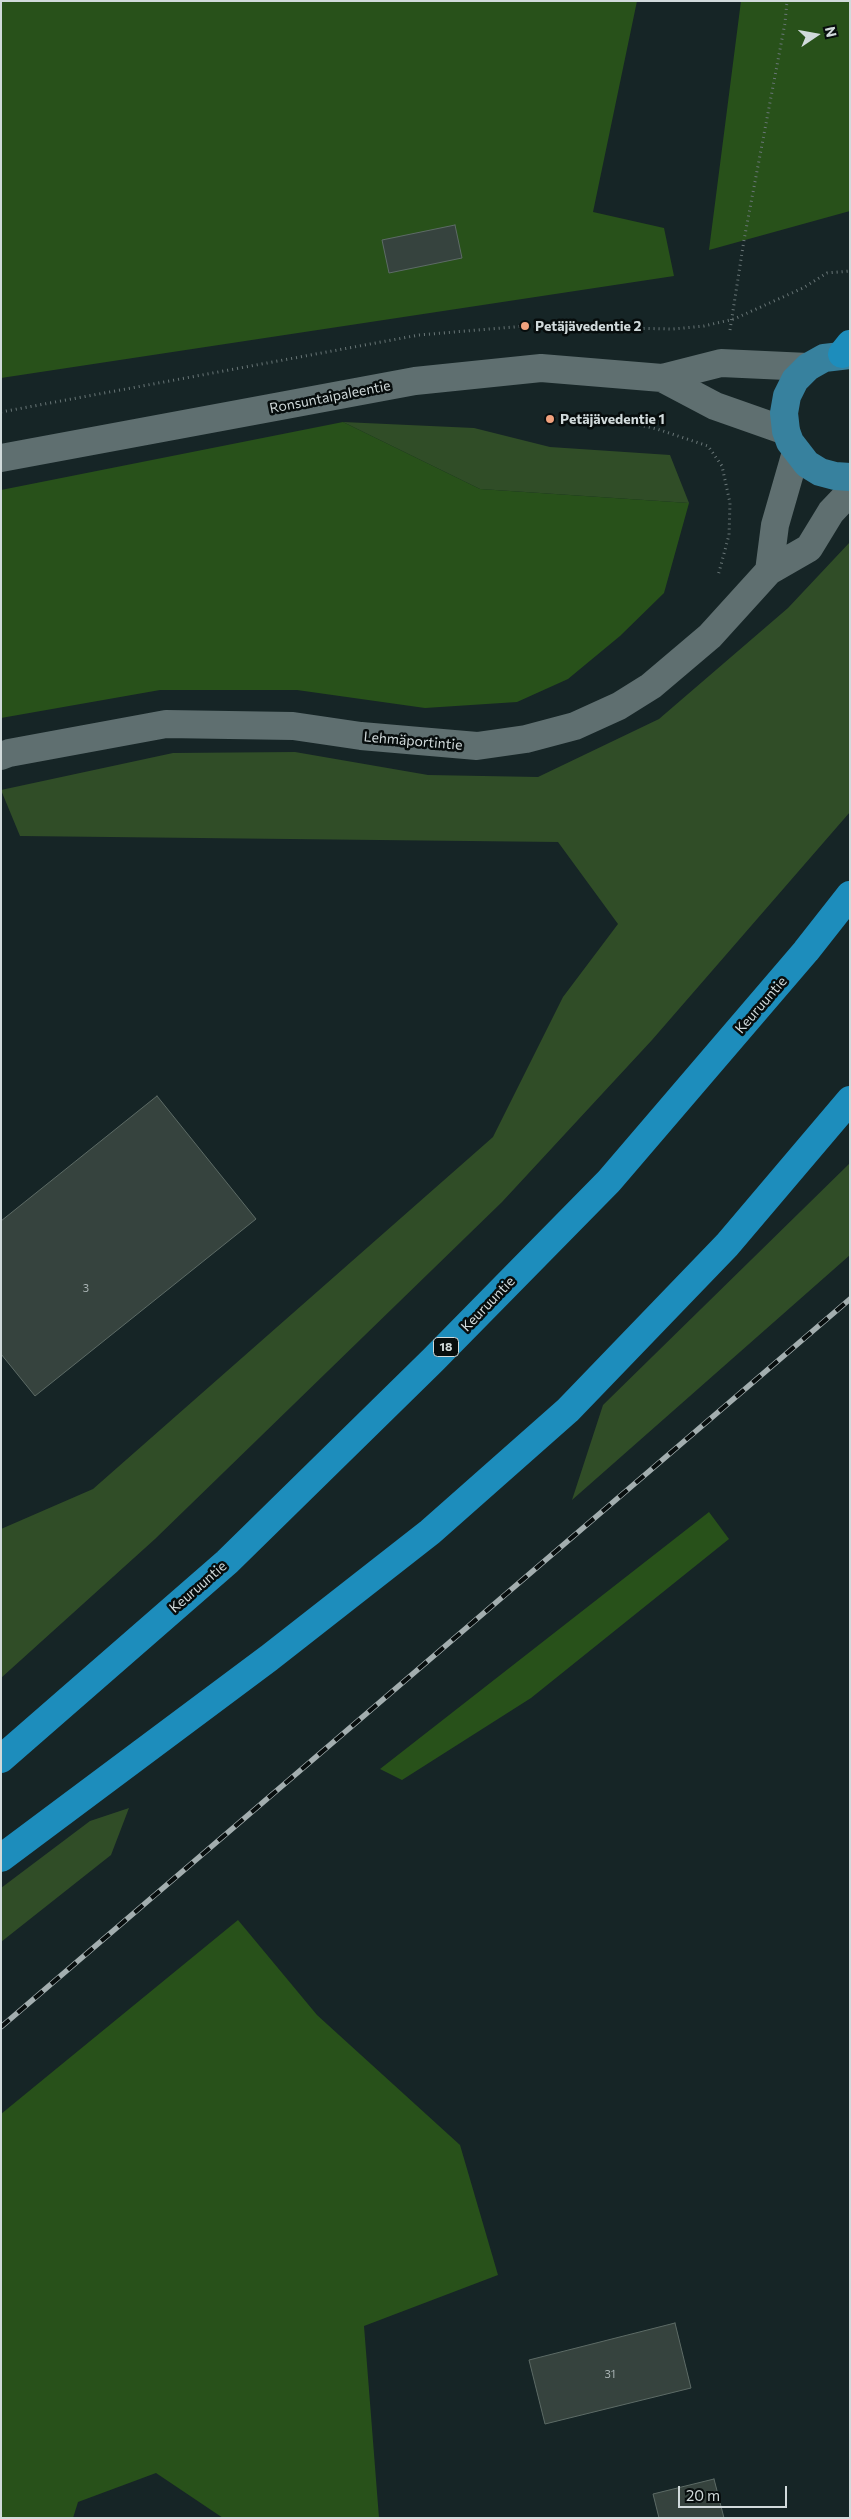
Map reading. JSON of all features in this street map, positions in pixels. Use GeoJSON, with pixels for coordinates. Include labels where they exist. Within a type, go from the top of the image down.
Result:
{"type":"FeatureCollection","features":[{"type":"Feature","properties":{"kind":"highway","name":"Keuruuntie"},"geometry":{"type":"LineString","coordinates":[[1,1758],[227,1562],[447,1346],[609,1181],[806,951],[850,895]]}},
{"type":"Feature","properties":{"kind":"highway"},"geometry":{"type":"LineString","coordinates":[[1,1858],[269,1658],[430,1532],[568,1410],[727,1244],[850,1100]]}},
{"type":"Feature","properties":{"kind":"main road"},"geometry":{"type":"LineString","coordinates":[[847,351],[824,358],[808,367],[795,380],[787,396],[784,413],[791,442],[807,464],[820,472],[850,477]]}},
{"type":"Feature","properties":{"kind":"street","name":"Ronsuntaipaleentie"},"geometry":{"type":"LineString","coordinates":[[1,458],[421,381],[541,368],[662,378],[721,363],[808,367]]}},
{"type":"Feature","properties":{"kind":"street","name":"Ronsuntaipaleentie"},"geometry":{"type":"LineString","coordinates":[[662,378],[715,406],[791,442]]}},
{"type":"Feature","properties":{"kind":"street"},"geometry":{"type":"LineString","coordinates":[[770,571],[775,526],[791,442]]}},
{"type":"Feature","properties":{"kind":"street","name":"Lehmäportintie"},"geometry":{"type":"LineString","coordinates":[[1,756],[166,724],[293,726],[361,736],[477,746],[526,740],[575,726],[619,706],[651,686],[710,636],[770,571],[809,548],[831,512],[850,492]]}},
{"type":"Feature","properties":{"kind":"path"},"geometry":{"type":"LineString","coordinates":[[787,1],[785,23],[744,240],[734,319],[803,288],[827,272],[850,272]]}},
{"type":"Feature","properties":{"kind":"path"},"geometry":{"type":"LineString","coordinates":[[550,419],[604,417],[657,429],[708,446],[722,466],[730,503],[728,535],[717,581]]}},
{"type":"Feature","properties":{"kind":"green space"},"geometry":{"type":"Polygon","coordinates":[[[1,1],[637,1],[593,212],[664,228],[674,276],[1,378],[1,1]]]}},
{"type":"Feature","properties":{"kind":"green space"},"geometry":{"type":"Polygon","coordinates":[[[741,1],[850,1],[850,211],[709,250],[741,1]]]}},
{"type":"Feature","properties":{"kind":"green space"},"geometry":{"type":"Polygon","coordinates":[[[343,422],[474,428],[550,447],[670,455],[689,503],[480,489],[343,422]]]}},
{"type":"Feature","properties":{"kind":"green space"},"geometry":{"type":"Polygon","coordinates":[[[343,422],[480,489],[689,503],[664,593],[620,636],[568,679],[517,702],[425,708],[297,690],[160,690],[1,718],[1,490],[343,422]]]}},
{"type":"Feature","properties":{"kind":"green space"},"geometry":{"type":"Polygon","coordinates":[[[850,542],[850,812],[652,1040],[502,1202],[155,1539],[1,1678],[1,1529],[93,1489],[493,1137],[563,997],[618,924],[558,842],[20,836],[1,790],[173,753],[295,752],[428,775],[538,777],[659,719],[788,608],[850,542]]]}},
{"type":"Feature","properties":{"kind":"green space"},"geometry":{"type":"Polygon","coordinates":[[[850,1163],[850,1255],[572,1500],[603,1405],[850,1163]]]}},
{"type":"Feature","properties":{"kind":"green space"},"geometry":{"type":"Polygon","coordinates":[[[709,1512],[729,1539],[531,1698],[402,1780],[380,1769],[709,1512]]]}},
{"type":"Feature","properties":{"kind":"green space"},"geometry":{"type":"Polygon","coordinates":[[[129,1808],[111,1855],[1,1942],[1,1888],[90,1821],[129,1808]]]}},
{"type":"Feature","properties":{"kind":"green space"},"geometry":{"type":"Polygon","coordinates":[[[238,1920],[317,2015],[460,2145],[498,2275],[364,2326],[379,2518],[223,2518],[156,2473],[78,2502],[73,2518],[1,2518],[1,2114],[238,1920]]]}},
{"type":"Feature","properties":{"kind":"building"},"geometry":{"type":"Polygon","coordinates":[[[455,225],[462,258],[389,273],[382,240],[455,225]]]}},
{"type":"Feature","properties":{"kind":"building"},"geometry":{"type":"Polygon","coordinates":[[[157,1096],[256,1219],[35,1396],[1,1354],[1,1221],[157,1096]]]}},
{"type":"Feature","properties":{"kind":"building"},"geometry":{"type":"Polygon","coordinates":[[[675,2323],[691,2388],[545,2424],[529,2360],[675,2323]]]}},
{"type":"Feature","properties":{"kind":"building"},"geometry":{"type":"Polygon","coordinates":[[[714,2479],[724,2518],[659,2518],[653,2494],[714,2479]]]}},
{"type":"Feature","properties":{"kind":"railway"},"geometry":{"type":"LineString","coordinates":[[1,2027],[850,1299]]}},
{"type":"Feature","properties":{"kind":"place","name":"Petäjävedentie 2"},"geometry":{"type":"Point","coordinates":[525,326]}},
{"type":"Feature","properties":{"kind":"place","name":"Petäjävedentie 1"},"geometry":{"type":"Point","coordinates":[550,419]}}]}
